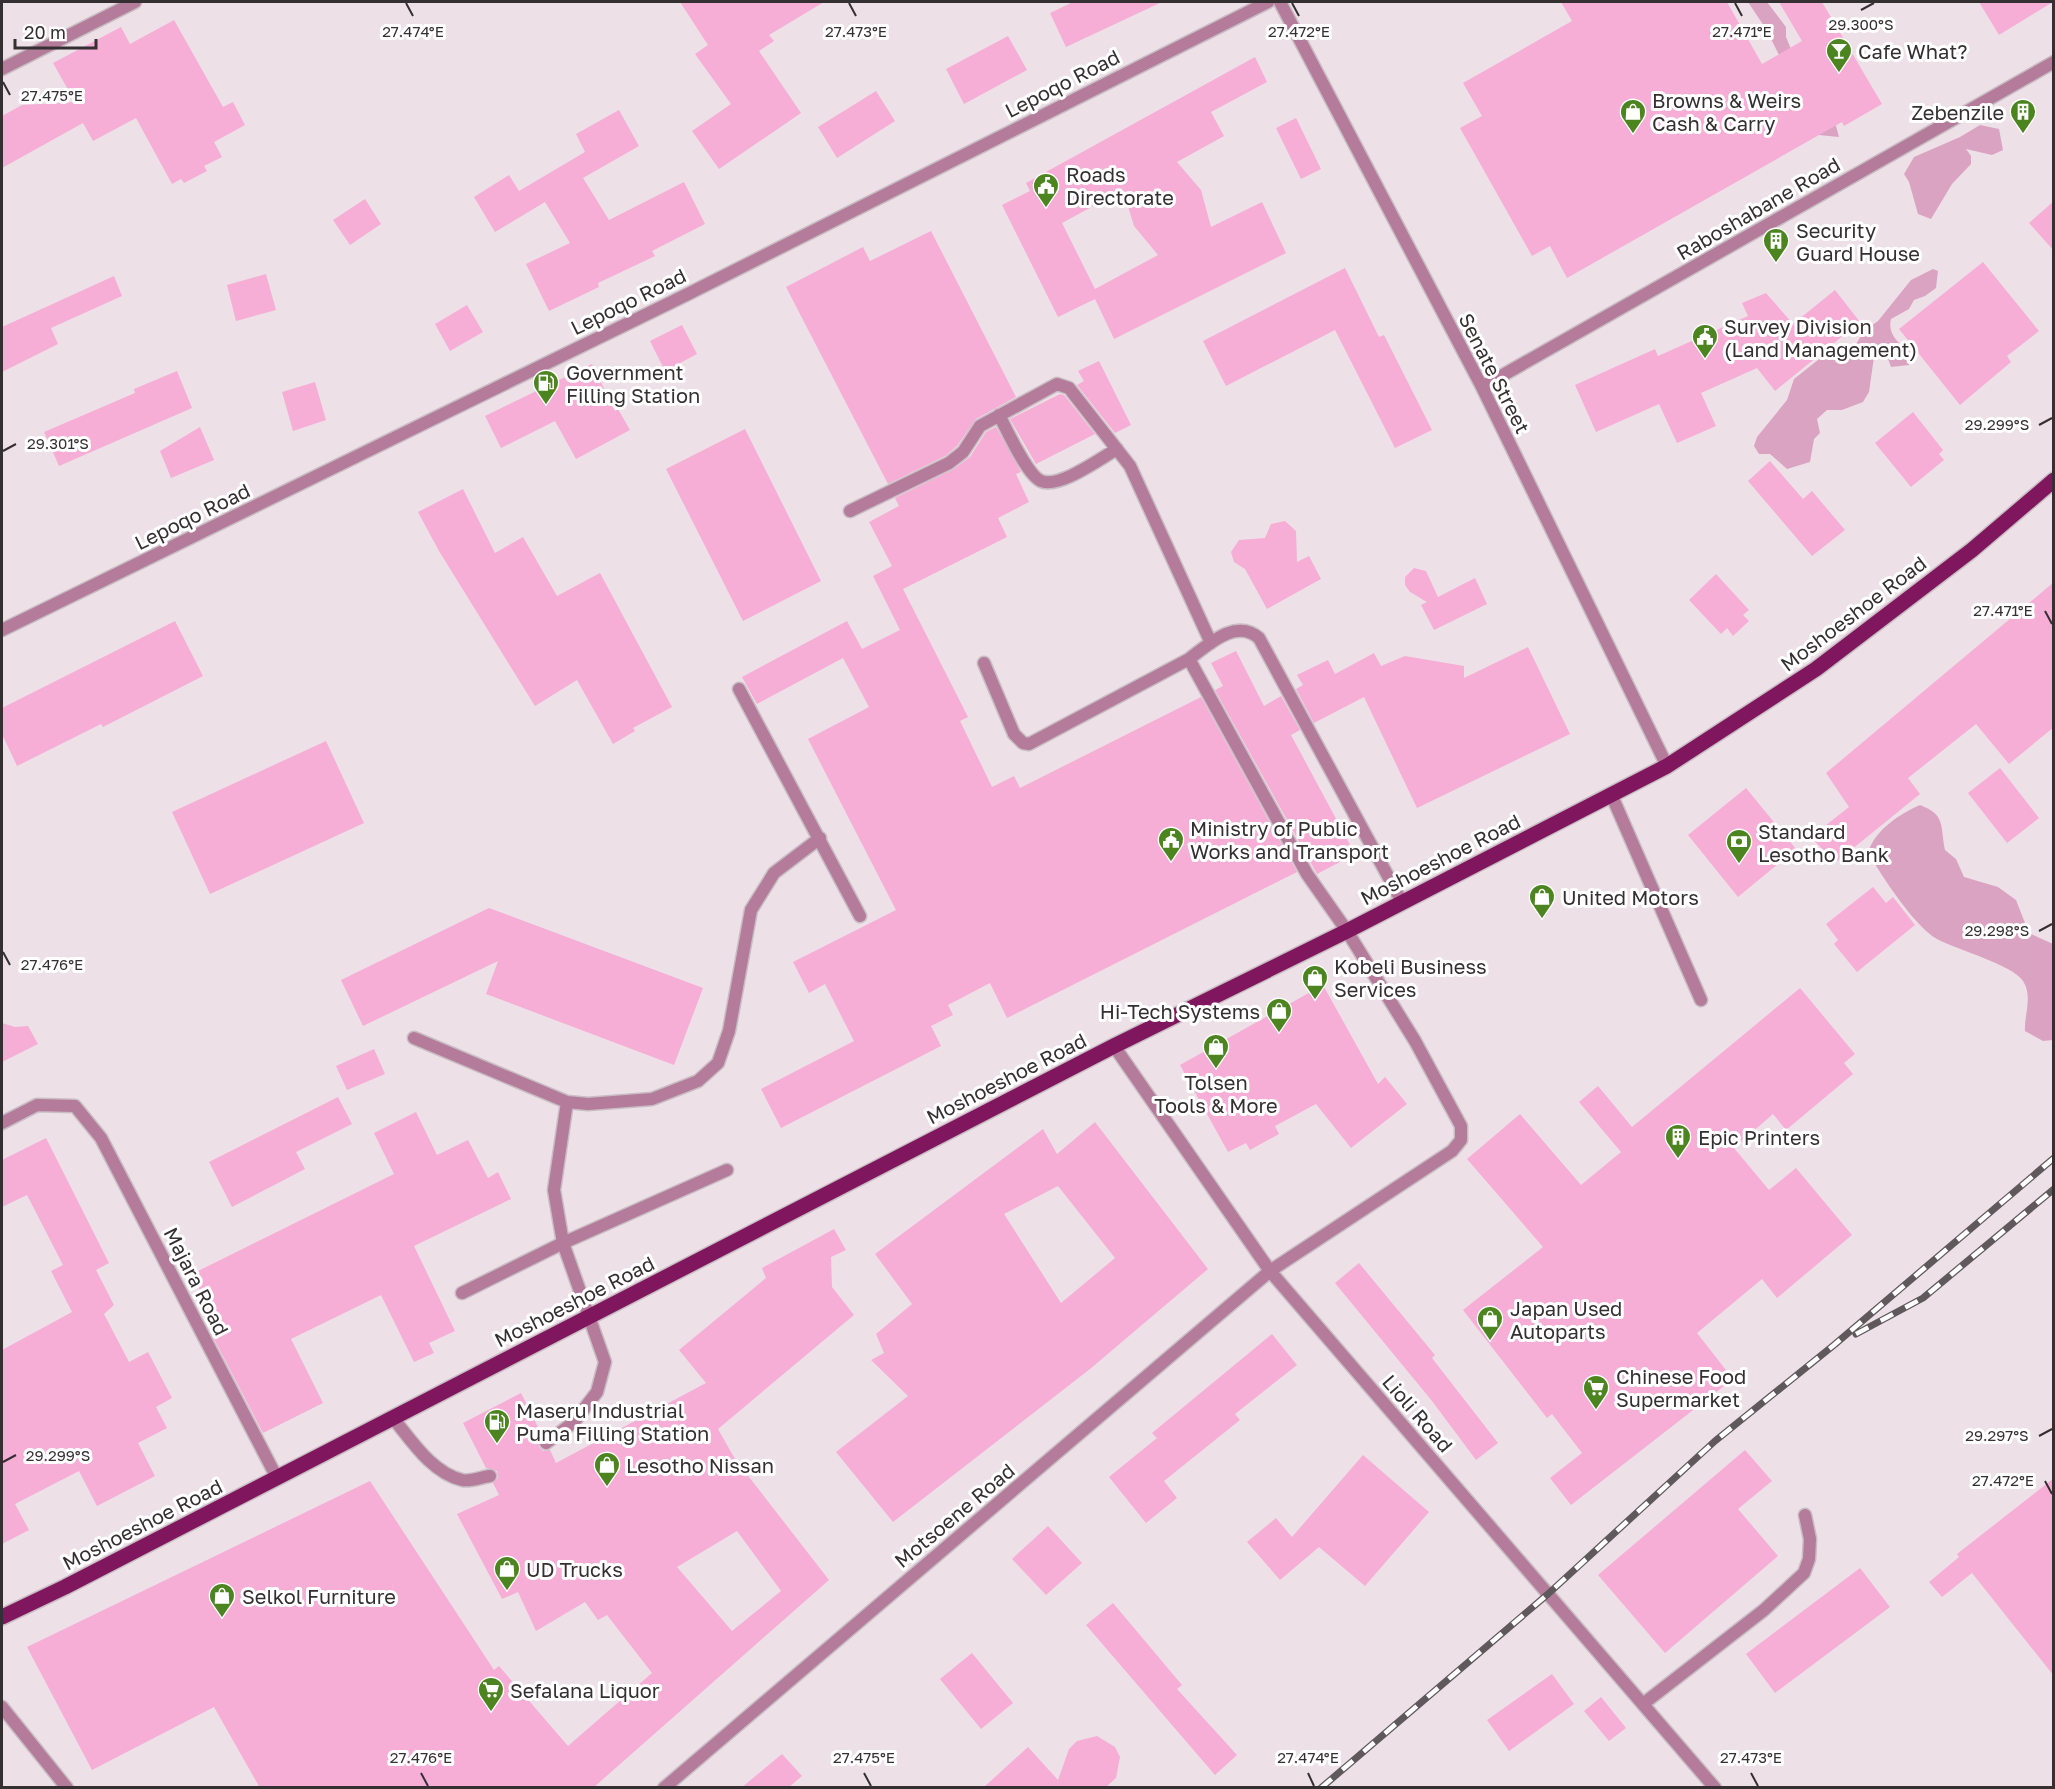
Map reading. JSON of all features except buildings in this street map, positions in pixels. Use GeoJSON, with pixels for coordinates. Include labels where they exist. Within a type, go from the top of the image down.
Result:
{"type":"FeatureCollection","features":[{"type":"Feature","properties":{"kind":"main road","name":"Moshoeshoe Road"},"geometry":{"type":"LineString","coordinates":[[2,1617],[277,1478],[1114,1046],[1347,931],[1667,766],[1816,669],[1972,550],[2054,480]]}},
{"type":"Feature","properties":{"kind":"street"},"geometry":{"type":"LineString","coordinates":[[2,69],[135,2]]}},
{"type":"Feature","properties":{"kind":"street","name":"Lepoqo Road"},"geometry":{"type":"LineString","coordinates":[[2,630],[686,295],[1268,2]]}},
{"type":"Feature","properties":{"kind":"street","name":"Senate Street"},"geometry":{"type":"LineString","coordinates":[[1280,2],[1482,387],[1667,766]]}},
{"type":"Feature","properties":{"kind":"street","name":"Raboshabane Road"},"geometry":{"type":"LineString","coordinates":[[1482,387],[2054,62]]}},
{"type":"Feature","properties":{"kind":"street"},"geometry":{"type":"LineString","coordinates":[[850,511],[949,463],[963,452],[980,426],[999,415],[1057,384],[1069,388],[1130,466],[1211,643]]}},
{"type":"Feature","properties":{"kind":"street"},"geometry":{"type":"LineString","coordinates":[[999,415],[1039,481],[1049,484],[1074,474],[1117,449]]}},
{"type":"Feature","properties":{"kind":"street"},"geometry":{"type":"LineString","coordinates":[[984,663],[1014,734],[1023,743],[1029,744],[1238,629],[1250,630],[1259,638],[1402,902]]}},
{"type":"Feature","properties":{"kind":"street"},"geometry":{"type":"LineString","coordinates":[[1189,658],[1307,874],[1347,931]]}},
{"type":"Feature","properties":{"kind":"street"},"geometry":{"type":"LineString","coordinates":[[739,689],[860,916]]}},
{"type":"Feature","properties":{"kind":"street"},"geometry":{"type":"LineString","coordinates":[[1611,794],[1701,1000]]}},
{"type":"Feature","properties":{"kind":"street"},"geometry":{"type":"LineString","coordinates":[[414,1038],[567,1102],[588,1104],[652,1099],[698,1081],[718,1063],[729,1031],[752,910],[774,873],[820,838]]}},
{"type":"Feature","properties":{"kind":"street","name":"Motsoene Road"},"geometry":{"type":"LineString","coordinates":[[664,1788],[1270,1271],[1452,1151],[1461,1140],[1461,1126],[1416,1041],[1347,931]]}},
{"type":"Feature","properties":{"kind":"street","name":"Lioli Road"},"geometry":{"type":"LineString","coordinates":[[1114,1046],[1270,1271],[1715,1788]]}},
{"type":"Feature","properties":{"kind":"street"},"geometry":{"type":"LineString","coordinates":[[546,1443],[574,1422],[597,1392],[605,1362],[563,1243],[554,1190],[567,1102]]}},
{"type":"Feature","properties":{"kind":"street","name":"Majara Road"},"geometry":{"type":"LineString","coordinates":[[2,1123],[36,1105],[75,1106],[101,1138],[277,1478]]}},
{"type":"Feature","properties":{"kind":"street"},"geometry":{"type":"LineString","coordinates":[[462,1293],[563,1243],[727,1170]]}},
{"type":"Feature","properties":{"kind":"street"},"geometry":{"type":"LineString","coordinates":[[393,1418],[415,1446],[441,1470],[464,1481],[490,1476]]}},
{"type":"Feature","properties":{"kind":"street"},"geometry":{"type":"LineString","coordinates":[[1643,1704],[1764,1610],[1804,1573],[1809,1559],[1810,1539],[1805,1515]]}},
{"type":"Feature","properties":{"kind":"street"},"geometry":{"type":"LineString","coordinates":[[2,1707],[67,1788]]}},
{"type":"Feature","properties":{"kind":"shaded area"},"geometry":{"type":"Polygon","coordinates":[[[1748,2],[1767,2],[1786,27],[1786,37],[1793,54],[1808,84],[1836,126],[1839,137],[1819,135],[1766,29],[1748,2]]]}},
{"type":"Feature","properties":{"kind":"shaded area"},"geometry":{"type":"Polygon","coordinates":[[[1980,125],[1999,129],[2003,150],[1992,155],[1966,149],[1971,156],[1971,164],[1952,184],[1931,219],[1918,214],[1909,182],[1904,174],[1914,157],[1960,137],[1980,125]]]}},
{"type":"Feature","properties":{"kind":"shaded area"},"geometry":{"type":"Polygon","coordinates":[[[1933,269],[1938,271],[1936,288],[1914,300],[1909,309],[1891,319],[1892,334],[1910,352],[1909,365],[1891,367],[1887,356],[1881,352],[1874,357],[1869,392],[1863,402],[1842,410],[1827,410],[1817,419],[1820,433],[1814,439],[1810,462],[1787,469],[1770,454],[1759,454],[1754,446],[1757,437],[1787,400],[1794,379],[1823,356],[1829,359],[1841,355],[1856,344],[1864,331],[1878,321],[1911,280],[1933,269]]]}},
{"type":"Feature","properties":{"kind":"shaded area"},"geometry":{"type":"Polygon","coordinates":[[[1920,805],[1938,817],[1942,827],[1945,850],[1956,859],[1964,877],[1998,887],[2016,900],[2029,933],[2053,944],[2053,1040],[2043,1041],[2025,1031],[2027,993],[2023,981],[2008,969],[1945,943],[1928,933],[1899,900],[1868,853],[1876,837],[1888,824],[1920,805]]]}},
{"type":"Feature","properties":{"kind":"railway"},"geometry":{"type":"LineString","coordinates":[[1321,1788],[1548,1594],[1715,1441],[1834,1345],[2054,1158]]}},
{"type":"Feature","properties":{"kind":"railway"},"geometry":{"type":"LineString","coordinates":[[1856,1334],[1923,1298],[2054,1189]]}},
{"type":"Feature","properties":{"kind":"place","name":"Cafe What?"},"geometry":{"type":"Point","coordinates":[1839,74]}},
{"type":"Feature","properties":{"kind":"place","name":"Browns & Weirs Cash & Carry"},"geometry":{"type":"Point","coordinates":[1633,135]}},
{"type":"Feature","properties":{"kind":"place","name":"Zebenzile"},"geometry":{"type":"Point","coordinates":[2023,135]}},
{"type":"Feature","properties":{"kind":"place","name":"Roads Directorate"},"geometry":{"type":"Point","coordinates":[1046,209]}},
{"type":"Feature","properties":{"kind":"place","name":"Security Guard House"},"geometry":{"type":"Point","coordinates":[1776,264]}},
{"type":"Feature","properties":{"kind":"place","name":"Survey Division (Land Management)"},"geometry":{"type":"Point","coordinates":[1705,360]}},
{"type":"Feature","properties":{"kind":"place","name":"Government Filling Station"},"geometry":{"type":"Point","coordinates":[546,406]}},
{"type":"Feature","properties":{"kind":"place","name":"Ministry of Public Works and Transport"},"geometry":{"type":"Point","coordinates":[1171,863]}},
{"type":"Feature","properties":{"kind":"place","name":"Standard Lesotho Bank"},"geometry":{"type":"Point","coordinates":[1739,865]}},
{"type":"Feature","properties":{"kind":"place","name":"United Motors"},"geometry":{"type":"Point","coordinates":[1542,920]}},
{"type":"Feature","properties":{"kind":"place","name":"Kobeli Business Services"},"geometry":{"type":"Point","coordinates":[1315,1001]}},
{"type":"Feature","properties":{"kind":"place","name":"Hi-Tech Systems"},"geometry":{"type":"Point","coordinates":[1279,1034]}},
{"type":"Feature","properties":{"kind":"place","name":"Tolsen Tools & More"},"geometry":{"type":"Point","coordinates":[1216,1070]}},
{"type":"Feature","properties":{"kind":"place","name":"Epic Printers"},"geometry":{"type":"Point","coordinates":[1678,1160]}},
{"type":"Feature","properties":{"kind":"place","name":"Japan Used Autoparts"},"geometry":{"type":"Point","coordinates":[1490,1342]}},
{"type":"Feature","properties":{"kind":"place","name":"Chinese Food Supermarket"},"geometry":{"type":"Point","coordinates":[1596,1411]}},
{"type":"Feature","properties":{"kind":"place","name":"Maseru Industrial Puma Filling Station"},"geometry":{"type":"Point","coordinates":[497,1445]}},
{"type":"Feature","properties":{"kind":"place","name":"Lesotho Nissan"},"geometry":{"type":"Point","coordinates":[607,1488]}},
{"type":"Feature","properties":{"kind":"place","name":"UD Trucks"},"geometry":{"type":"Point","coordinates":[507,1592]}},
{"type":"Feature","properties":{"kind":"place","name":"Selkol Furniture"},"geometry":{"type":"Point","coordinates":[222,1619]}},
{"type":"Feature","properties":{"kind":"place","name":"Sefalana Liquor"},"geometry":{"type":"Point","coordinates":[491,1713]}}]}
